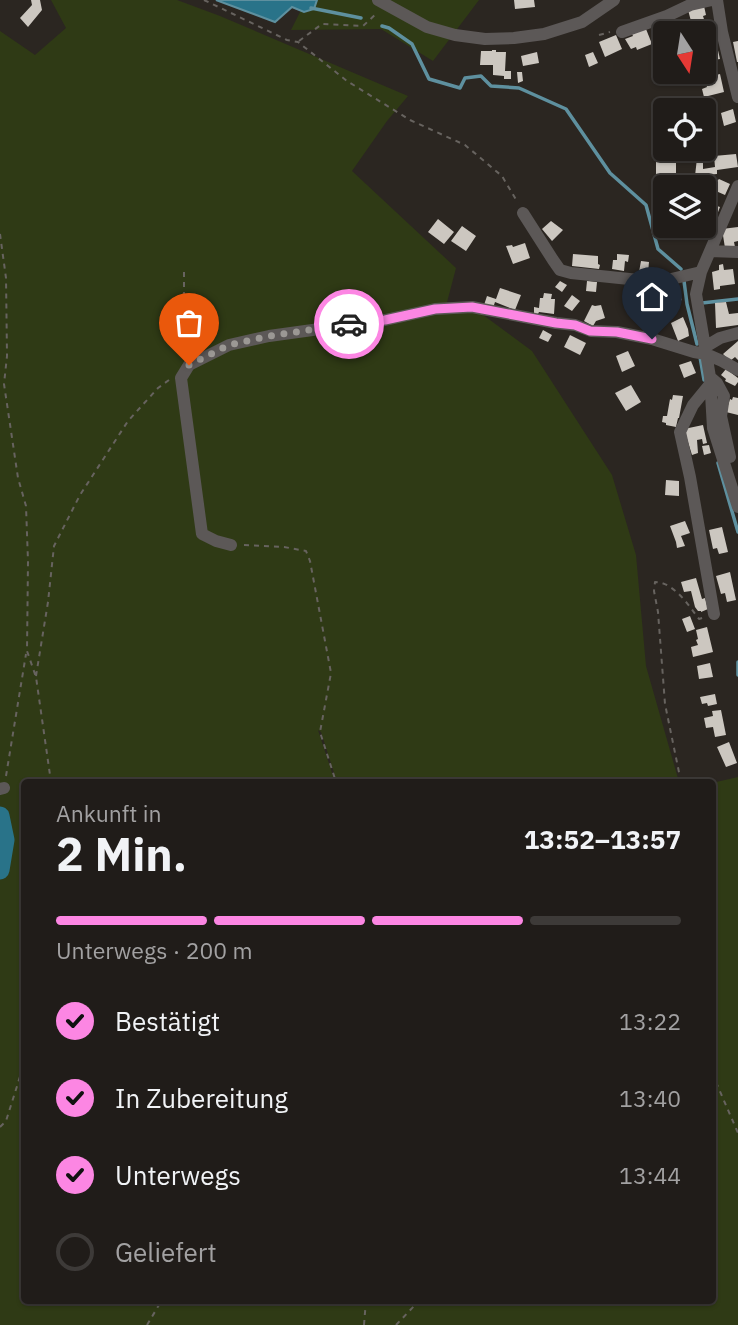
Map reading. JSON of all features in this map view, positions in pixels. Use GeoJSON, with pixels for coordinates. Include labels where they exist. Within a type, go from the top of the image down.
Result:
{"type":"FeatureCollection","features":[{"type":"Feature","properties":{"kind":"street"},"geometry":{"type":"LineString","coordinates":[[382,2],[427,27],[455,35],[485,39],[544,34],[582,22],[614,0]]}},
{"type":"Feature","properties":{"kind":"street"},"geometry":{"type":"LineString","coordinates":[[622,32],[690,5],[714,0],[738,97]]}},
{"type":"Feature","properties":{"kind":"street"},"geometry":{"type":"LineString","coordinates":[[738,186],[734,205],[701,272],[696,294],[711,380],[713,428],[738,507]]}},
{"type":"Feature","properties":{"kind":"street"},"geometry":{"type":"LineString","coordinates":[[523,213],[560,270],[639,280],[667,280],[701,272]]}},
{"type":"Feature","properties":{"kind":"street"},"geometry":{"type":"LineString","coordinates":[[710,251],[738,252]]}},
{"type":"Feature","properties":{"kind":"street"},"geometry":{"type":"LineString","coordinates":[[230,545],[202,534],[181,378],[189,365],[229,345],[269,336],[385,320],[435,309],[472,307],[575,325],[590,331],[617,332],[652,339],[694,352],[705,350],[720,338],[738,333]]}},
{"type":"Feature","properties":{"kind":"street"},"geometry":{"type":"LineString","coordinates":[[705,350],[738,370]]}},
{"type":"Feature","properties":{"kind":"street"},"geometry":{"type":"LineString","coordinates":[[711,380],[717,383],[724,396],[721,416],[730,457]]}},
{"type":"Feature","properties":{"kind":"street"},"geometry":{"type":"LineString","coordinates":[[711,380],[693,405],[680,432],[714,614]]}},
{"type":"Feature","properties":{"kind":"path"},"geometry":{"type":"LineString","coordinates":[[204,0],[288,40],[298,42],[347,81],[410,120],[465,145],[502,176],[523,213]]}},
{"type":"Feature","properties":{"kind":"path"},"geometry":{"type":"LineString","coordinates":[[298,42],[322,24],[363,26],[382,2]]}},
{"type":"Feature","properties":{"kind":"path"},"geometry":{"type":"LineString","coordinates":[[0,234],[6,278],[7,356],[4,384],[18,478],[26,506],[27,651],[36,677],[51,779]]}},
{"type":"Feature","properties":{"kind":"path"},"geometry":{"type":"LineString","coordinates":[[184,272],[184,335],[189,365]]}},
{"type":"Feature","properties":{"kind":"path"},"geometry":{"type":"LineString","coordinates":[[36,677],[54,545],[80,495],[128,421],[158,388],[168,381]]}},
{"type":"Feature","properties":{"kind":"path"},"geometry":{"type":"LineString","coordinates":[[230,545],[284,547],[306,551],[331,673],[320,732],[335,779]]}},
{"type":"Feature","properties":{"kind":"path"},"geometry":{"type":"LineString","coordinates":[[680,779],[665,704],[654,591],[656,582],[662,582],[681,595],[699,619],[714,614]]}},
{"type":"Feature","properties":{"kind":"path"},"geometry":{"type":"LineString","coordinates":[[2,788],[26,649]]}},
{"type":"Feature","properties":{"kind":"path"},"geometry":{"type":"LineString","coordinates":[[0,1126],[6,1121],[21,1074]]}},
{"type":"Feature","properties":{"kind":"path"},"geometry":{"type":"LineString","coordinates":[[716,1082],[738,1133]]}},
{"type":"Feature","properties":{"kind":"path"},"geometry":{"type":"LineString","coordinates":[[147,1325],[160,1304]]}},
{"type":"Feature","properties":{"kind":"path"},"geometry":{"type":"LineString","coordinates":[[364,1325],[366,1304]]}},
{"type":"Feature","properties":{"kind":"path"},"geometry":{"type":"LineString","coordinates":[[396,1325],[414,1304]]}},
{"type":"Feature","properties":{"kind":"green space"},"geometry":{"type":"Polygon","coordinates":[[[51,0],[177,0],[408,96],[352,171],[456,268],[446,306],[229,343],[185,367],[180,379],[201,536],[204,536],[183,378],[191,365],[229,346],[269,337],[385,321],[435,310],[475,309],[532,351],[612,475],[636,555],[646,666],[678,779],[336,779],[321,732],[318,730],[334,779],[21,779],[21,1304],[716,1304],[716,782],[738,777],[738,1325],[0,1325],[0,31],[35,55],[66,28],[51,0]]]}},
{"type":"Feature","properties":{"kind":"green space"},"geometry":{"type":"Polygon","coordinates":[[[306,0],[479,0],[433,61],[381,29],[291,30],[306,0]]]}},
{"type":"Feature","properties":{"kind":"water"},"geometry":{"type":"Polygon","coordinates":[[[216,0],[317,0],[314,9],[304,12],[292,7],[275,22],[216,0]]]}},
{"type":"Feature","properties":{"kind":"building"},"geometry":{"type":"Polygon","coordinates":[[[31,0],[40,0],[42,10],[28,27],[20,18],[32,5],[31,0]]]}},
{"type":"Feature","properties":{"kind":"building"},"geometry":{"type":"Polygon","coordinates":[[[514,0],[534,0],[535,7],[515,9],[514,0]]]}},
{"type":"Feature","properties":{"kind":"building"},"geometry":{"type":"Polygon","coordinates":[[[704,6],[705,21],[691,21],[688,10],[704,6]]]}},
{"type":"Feature","properties":{"kind":"building"},"geometry":{"type":"Polygon","coordinates":[[[646,29],[652,44],[637,50],[636,47],[631,49],[625,39],[646,29]]]}},
{"type":"Feature","properties":{"kind":"building"},"geometry":{"type":"Polygon","coordinates":[[[616,35],[622,49],[605,57],[599,42],[616,35]]]}},
{"type":"Feature","properties":{"kind":"building"},"geometry":{"type":"Polygon","coordinates":[[[738,41],[738,62],[737,62],[733,42],[738,41]]]}},
{"type":"Feature","properties":{"kind":"building"},"geometry":{"type":"Polygon","coordinates":[[[716,46],[720,59],[716,60],[716,46]]]}},
{"type":"Feature","properties":{"kind":"building"},"geometry":{"type":"Polygon","coordinates":[[[481,51],[506,52],[505,71],[511,71],[511,79],[493,75],[493,65],[480,65],[481,51]]]}},
{"type":"Feature","properties":{"kind":"building"},"geometry":{"type":"Polygon","coordinates":[[[537,52],[539,63],[523,66],[521,56],[537,52]]]}},
{"type":"Feature","properties":{"kind":"building"},"geometry":{"type":"Polygon","coordinates":[[[593,52],[598,63],[589,67],[585,55],[593,52]]]}},
{"type":"Feature","properties":{"kind":"building"},"geometry":{"type":"Polygon","coordinates":[[[517,72],[522,72],[523,81],[518,83],[517,72]]]}},
{"type":"Feature","properties":{"kind":"building"},"geometry":{"type":"Polygon","coordinates":[[[720,74],[724,92],[704,97],[702,89],[707,87],[706,84],[716,84],[716,75],[720,74]]]}},
{"type":"Feature","properties":{"kind":"building"},"geometry":{"type":"Polygon","coordinates":[[[733,109],[736,122],[724,126],[721,113],[733,109]]]}},
{"type":"Feature","properties":{"kind":"building"},"geometry":{"type":"Polygon","coordinates":[[[736,154],[738,167],[717,170],[717,174],[695,175],[697,161],[703,161],[703,169],[715,167],[716,156],[736,154]]]}},
{"type":"Feature","properties":{"kind":"building"},"geometry":{"type":"Polygon","coordinates":[[[656,162],[676,162],[676,175],[656,175],[656,162]]]}},
{"type":"Feature","properties":{"kind":"building"},"geometry":{"type":"Polygon","coordinates":[[[719,179],[730,184],[725,195],[716,191],[716,182],[719,179]]]}},
{"type":"Feature","properties":{"kind":"building"},"geometry":{"type":"Polygon","coordinates":[[[438,219],[454,232],[444,244],[428,232],[438,219]]]}},
{"type":"Feature","properties":{"kind":"building"},"geometry":{"type":"Polygon","coordinates":[[[551,221],[563,230],[552,241],[542,229],[551,221]]]}},
{"type":"Feature","properties":{"kind":"building"},"geometry":{"type":"Polygon","coordinates":[[[462,226],[476,236],[466,251],[451,241],[462,226]]]}},
{"type":"Feature","properties":{"kind":"building"},"geometry":{"type":"Polygon","coordinates":[[[738,227],[735,247],[725,248],[722,229],[738,227]]]}},
{"type":"Feature","properties":{"kind":"building"},"geometry":{"type":"Polygon","coordinates":[[[525,243],[530,258],[513,264],[506,246],[525,243]]]}},
{"type":"Feature","properties":{"kind":"building"},"geometry":{"type":"Polygon","coordinates":[[[573,254],[598,256],[599,269],[572,266],[573,254]]]}},
{"type":"Feature","properties":{"kind":"building"},"geometry":{"type":"Polygon","coordinates":[[[617,254],[629,255],[624,271],[612,269],[617,254]]]}},
{"type":"Feature","properties":{"kind":"building"},"geometry":{"type":"Polygon","coordinates":[[[641,261],[649,262],[648,273],[639,272],[641,261]]]}},
{"type":"Feature","properties":{"kind":"building"},"geometry":{"type":"Polygon","coordinates":[[[723,264],[724,270],[733,269],[735,284],[720,286],[720,289],[714,290],[712,272],[719,270],[719,265],[723,264]]]}},
{"type":"Feature","properties":{"kind":"building"},"geometry":{"type":"Polygon","coordinates":[[[560,281],[567,285],[562,292],[555,287],[560,281]]]}},
{"type":"Feature","properties":{"kind":"building"},"geometry":{"type":"Polygon","coordinates":[[[587,281],[597,282],[596,292],[586,291],[587,281]]]}},
{"type":"Feature","properties":{"kind":"building"},"geometry":{"type":"Polygon","coordinates":[[[500,288],[521,295],[515,310],[495,302],[493,308],[484,305],[487,296],[496,299],[500,288]]]}},
{"type":"Feature","properties":{"kind":"building"},"geometry":{"type":"Polygon","coordinates":[[[679,291],[682,300],[673,304],[670,294],[679,291]]]}},
{"type":"Feature","properties":{"kind":"building"},"geometry":{"type":"Polygon","coordinates":[[[544,293],[552,294],[551,299],[555,299],[554,314],[534,314],[534,307],[539,308],[540,298],[543,298],[544,293]]]}},
{"type":"Feature","properties":{"kind":"building"},"geometry":{"type":"Polygon","coordinates":[[[572,295],[580,301],[572,311],[564,306],[572,295]]]}},
{"type":"Feature","properties":{"kind":"building"},"geometry":{"type":"Polygon","coordinates":[[[652,301],[655,307],[662,303],[666,311],[641,327],[632,309],[652,301]]]}},
{"type":"Feature","properties":{"kind":"building"},"geometry":{"type":"Polygon","coordinates":[[[726,302],[729,314],[738,313],[738,325],[716,328],[715,303],[726,302]]]}},
{"type":"Feature","properties":{"kind":"building"},"geometry":{"type":"Polygon","coordinates":[[[592,305],[601,305],[605,318],[596,321],[593,326],[584,321],[592,305]]]}},
{"type":"Feature","properties":{"kind":"building"},"geometry":{"type":"Polygon","coordinates":[[[683,317],[689,336],[678,341],[671,323],[683,317]]]}},
{"type":"Feature","properties":{"kind":"building"},"geometry":{"type":"Polygon","coordinates":[[[543,330],[552,335],[548,342],[539,338],[543,330]]]}},
{"type":"Feature","properties":{"kind":"building"},"geometry":{"type":"Polygon","coordinates":[[[570,335],[586,343],[580,355],[564,347],[570,335]]]}},
{"type":"Feature","properties":{"kind":"building"},"geometry":{"type":"Polygon","coordinates":[[[738,341],[738,360],[735,357],[730,361],[723,354],[738,341]]]}},
{"type":"Feature","properties":{"kind":"building"},"geometry":{"type":"Polygon","coordinates":[[[628,351],[635,366],[622,372],[616,356],[628,351]]]}},
{"type":"Feature","properties":{"kind":"building"},"geometry":{"type":"Polygon","coordinates":[[[691,361],[696,373],[684,378],[679,365],[691,361]]]}},
{"type":"Feature","properties":{"kind":"building"},"geometry":{"type":"Polygon","coordinates":[[[726,369],[738,378],[735,386],[725,381],[721,375],[726,369]]]}},
{"type":"Feature","properties":{"kind":"building"},"geometry":{"type":"Polygon","coordinates":[[[631,385],[641,402],[626,411],[615,393],[631,385]]]}},
{"type":"Feature","properties":{"kind":"building"},"geometry":{"type":"Polygon","coordinates":[[[673,395],[683,396],[676,427],[662,422],[663,416],[667,416],[673,395]]]}},
{"type":"Feature","properties":{"kind":"building"},"geometry":{"type":"Polygon","coordinates":[[[733,397],[738,398],[738,415],[726,412],[733,397]]]}},
{"type":"Feature","properties":{"kind":"building"},"geometry":{"type":"Polygon","coordinates":[[[703,425],[707,443],[703,444],[702,439],[697,440],[698,453],[692,455],[684,429],[703,425]]]}},
{"type":"Feature","properties":{"kind":"building"},"geometry":{"type":"Polygon","coordinates":[[[709,445],[711,453],[704,455],[702,446],[709,445]]]}},
{"type":"Feature","properties":{"kind":"building"},"geometry":{"type":"Polygon","coordinates":[[[666,480],[679,481],[679,496],[665,495],[666,480]]]}},
{"type":"Feature","properties":{"kind":"building"},"geometry":{"type":"Polygon","coordinates":[[[685,521],[690,533],[681,536],[685,546],[677,548],[670,526],[685,521]]]}},
{"type":"Feature","properties":{"kind":"building"},"geometry":{"type":"Polygon","coordinates":[[[722,527],[728,552],[719,554],[717,548],[713,549],[709,530],[722,527]]]}},
{"type":"Feature","properties":{"kind":"building"},"geometry":{"type":"Polygon","coordinates":[[[730,572],[736,600],[727,602],[725,593],[721,594],[716,576],[730,572]]]}},
{"type":"Feature","properties":{"kind":"building"},"geometry":{"type":"Polygon","coordinates":[[[696,578],[708,609],[701,612],[695,607],[691,591],[684,592],[681,582],[696,578]]]}},
{"type":"Feature","properties":{"kind":"building"},"geometry":{"type":"Polygon","coordinates":[[[690,616],[695,629],[687,632],[682,619],[690,616]]]}},
{"type":"Feature","properties":{"kind":"building"},"geometry":{"type":"Polygon","coordinates":[[[707,627],[713,652],[693,657],[691,647],[698,645],[696,630],[707,627]]]}},
{"type":"Feature","properties":{"kind":"building"},"geometry":{"type":"Polygon","coordinates":[[[710,663],[713,677],[699,679],[697,666],[710,663]]]}},
{"type":"Feature","properties":{"kind":"building"},"geometry":{"type":"Polygon","coordinates":[[[715,694],[717,704],[702,704],[700,697],[715,694]]]}},
{"type":"Feature","properties":{"kind":"building"},"geometry":{"type":"Polygon","coordinates":[[[721,710],[726,735],[715,737],[713,727],[706,728],[704,718],[713,716],[712,711],[721,710]]]}},
{"type":"Feature","properties":{"kind":"building"},"geometry":{"type":"Polygon","coordinates":[[[729,742],[737,763],[726,767],[717,747],[729,742]]]}},
{"type":"Feature","properties":{"kind":"waterway"},"geometry":{"type":"LineString","coordinates":[[311,8],[361,18]]}},
{"type":"Feature","properties":{"kind":"waterway"},"geometry":{"type":"LineString","coordinates":[[382,26],[412,44],[429,79],[460,88],[465,78],[481,76],[491,86],[519,88],[566,109],[610,173],[646,205],[658,249],[681,269]]}},
{"type":"Feature","properties":{"kind":"waterway"},"geometry":{"type":"LineString","coordinates":[[684,281],[697,344]]}},
{"type":"Feature","properties":{"kind":"waterway"},"geometry":{"type":"LineString","coordinates":[[702,303],[738,299]]}},
{"type":"Feature","properties":{"kind":"waterway"},"geometry":{"type":"LineString","coordinates":[[700,357],[704,380]]}},
{"type":"Feature","properties":{"kind":"waterway"},"geometry":{"type":"LineString","coordinates":[[718,463],[738,532]]}},
{"type":"Feature","properties":{"kind":"waterway"},"geometry":{"type":"LineString","coordinates":[[738,662],[738,675]]}},
{"type":"Feature","properties":{"kind":"waterway"},"geometry":{"type":"LineString","coordinates":[[0,816],[5,840],[0,870]]}},
{"type":"Feature","properties":{"kind":"way so far"},"geometry":{"type":"LineString","coordinates":[[189,365],[229,345],[349,324]]}},
{"type":"Feature","properties":{"kind":"route"},"geometry":{"type":"LineString","coordinates":[[349,324],[385,320],[435,309],[472,307],[575,325],[590,331],[617,332],[652,339]]}}]}
